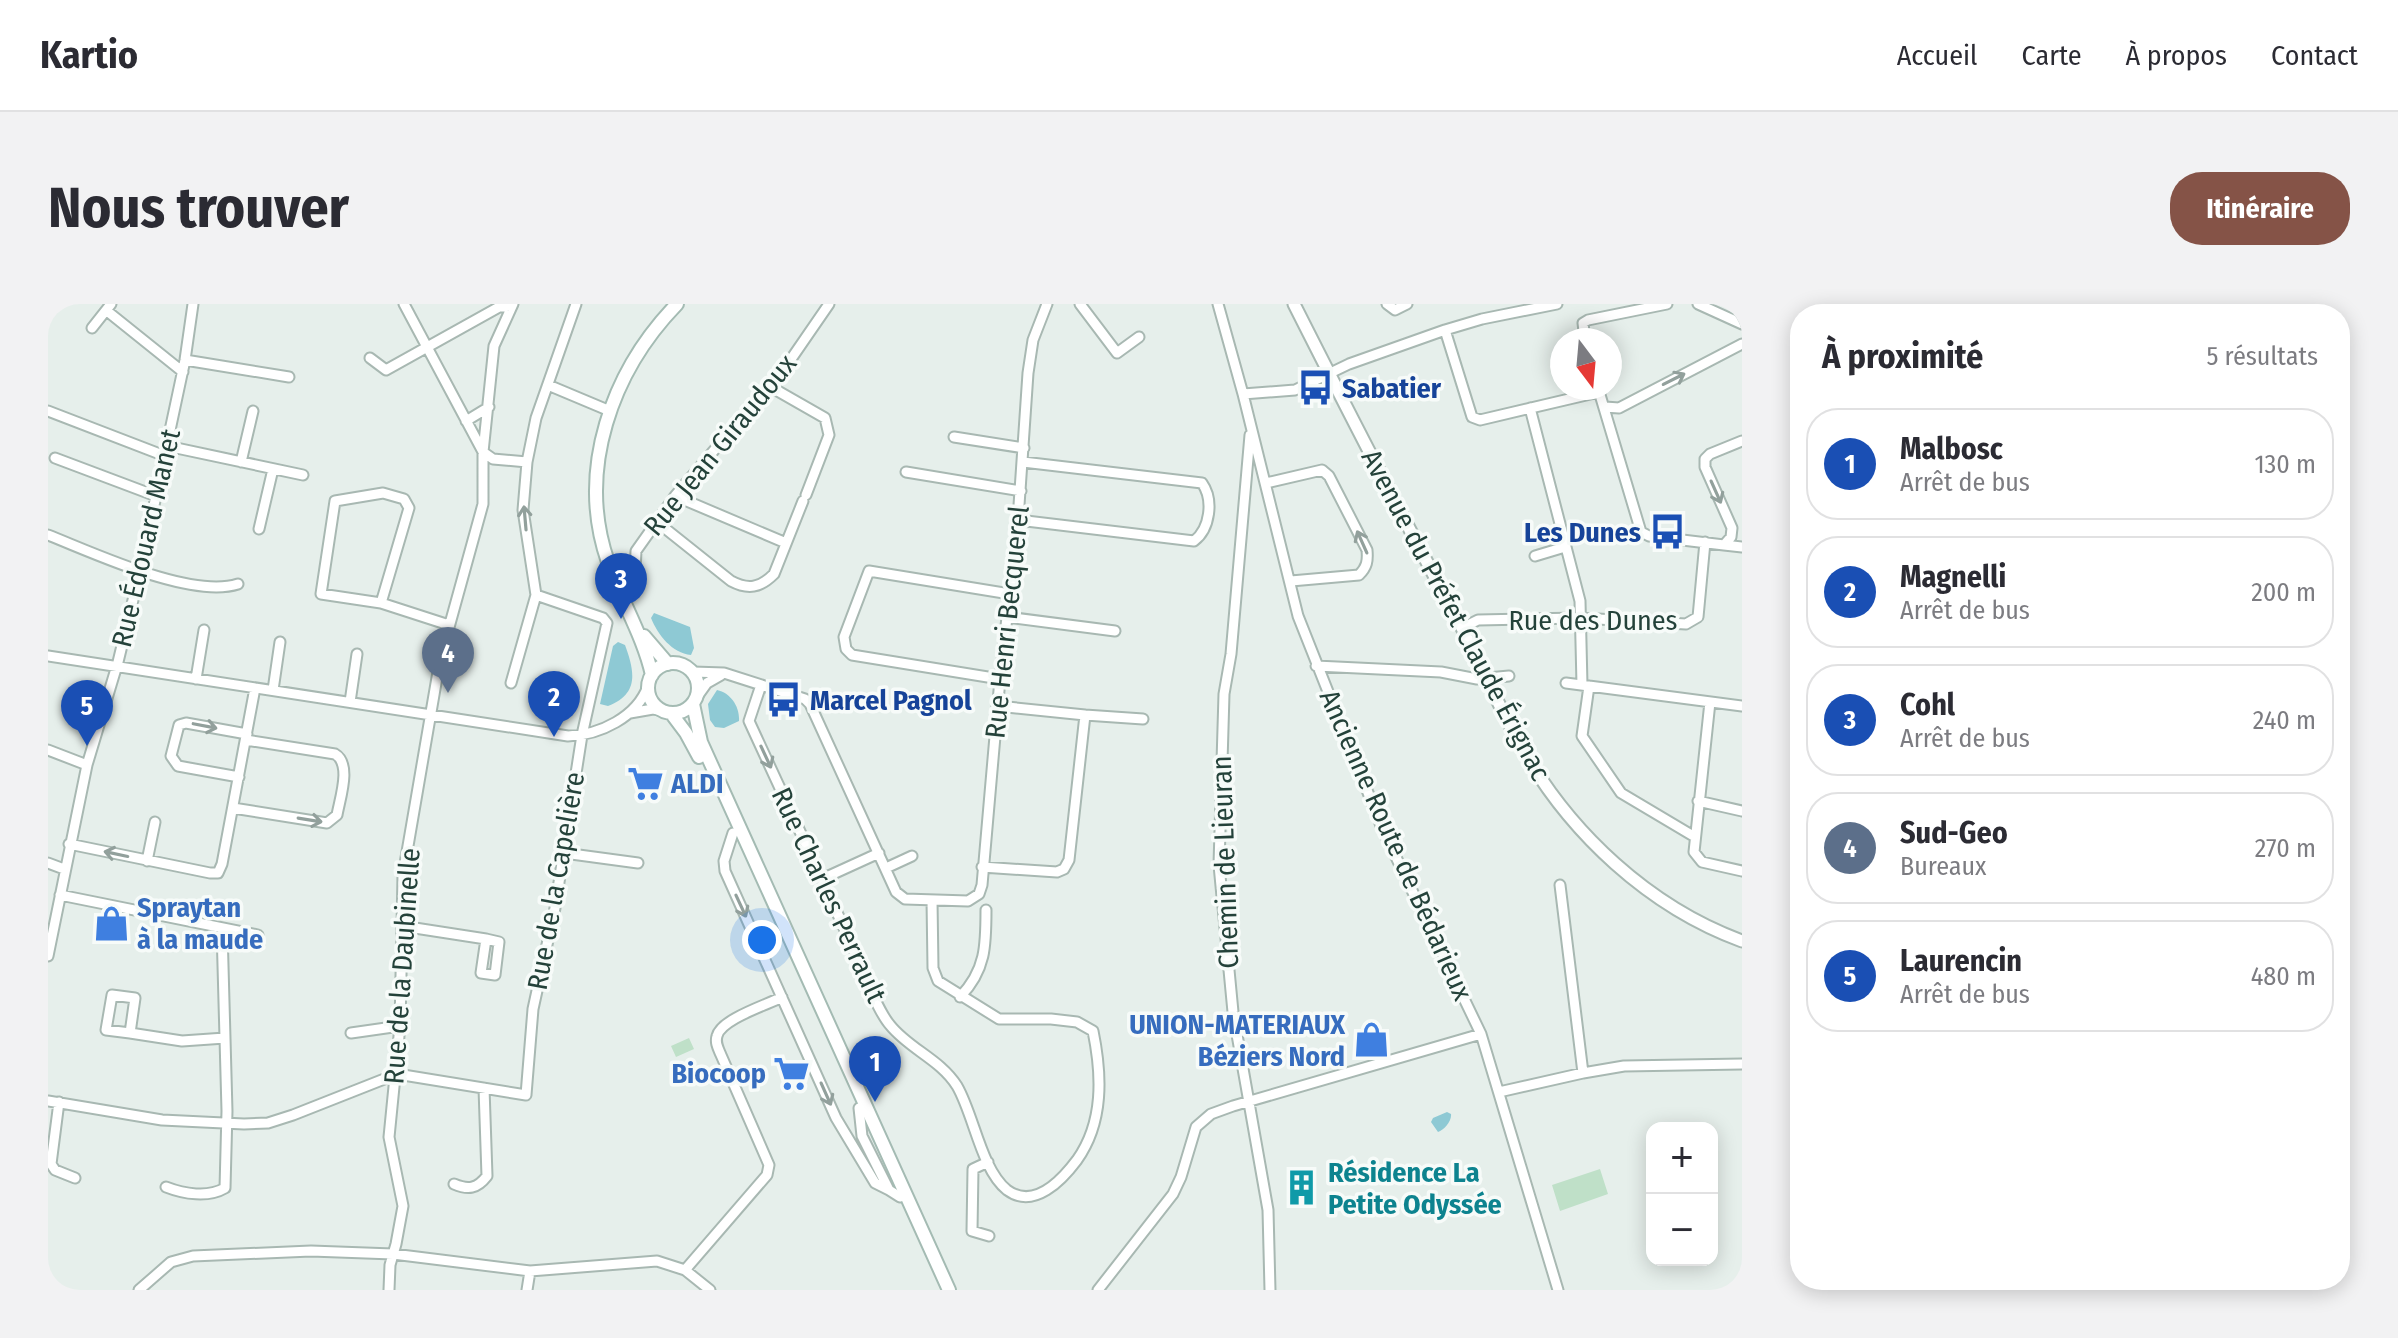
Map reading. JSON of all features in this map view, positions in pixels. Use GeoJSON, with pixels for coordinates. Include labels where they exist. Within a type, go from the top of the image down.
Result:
{"type":"FeatureCollection","features":[{"type":"Feature","properties":{"kind":"main road"},"geometry":{"type":"LineString","coordinates":[[677,304],[647,339],[610,411],[597,468],[597,519],[602,542],[638,628],[652,701],[667,712],[694,746],[859,1108],[894,1194],[942,1290]]}},
{"type":"Feature","properties":{"kind":"main road"},"geometry":{"type":"LineString","coordinates":[[638,628],[668,664]]}},
{"type":"Feature","properties":{"kind":"main road"},"geometry":{"type":"LineString","coordinates":[[650,681],[656,670],[668,664],[682,664],[693,672],[698,684],[695,700],[701,742],[949,1290]]}},
{"type":"Feature","properties":{"kind":"main road"},"geometry":{"type":"LineString","coordinates":[[667,712],[687,709],[695,700]]}},
{"type":"Feature","properties":{"kind":"street","name":"Rue Édouard Manet"},"geometry":{"type":"LineString","coordinates":[[48,956],[87,765],[116,668],[140,571],[183,372],[193,304]]}},
{"type":"Feature","properties":{"kind":"street"},"geometry":{"type":"LineString","coordinates":[[404,304],[483,452],[493,459],[527,462]]}},
{"type":"Feature","properties":{"kind":"street"},"geometry":{"type":"LineString","coordinates":[[511,683],[536,595],[523,510],[527,462],[536,418],[576,304]]}},
{"type":"Feature","properties":{"kind":"street"},"geometry":{"type":"LineString","coordinates":[[813,304],[826,308]]}},
{"type":"Feature","properties":{"kind":"street","name":"Rue Henri Becquerel"},"geometry":{"type":"LineString","coordinates":[[932,900],[968,901],[979,894],[982,885],[997,706],[1021,491],[1030,358],[1033,340],[1047,304]]}},
{"type":"Feature","properties":{"kind":"street"},"geometry":{"type":"LineString","coordinates":[[1080,304],[1117,353],[1139,337]]}},
{"type":"Feature","properties":{"kind":"street","name":"Ancienne Route de Bédarieux"},"geometry":{"type":"LineString","coordinates":[[1218,304],[1298,616],[1382,828],[1481,1034],[1558,1290]]}},
{"type":"Feature","properties":{"kind":"street","name":"Avenue du Préfet Claude Érignac"},"geometry":{"type":"LineString","coordinates":[[1294,304],[1523,751],[1552,795],[1583,833],[1623,871],[1668,903],[1742,941]]}},
{"type":"Feature","properties":{"kind":"street"},"geometry":{"type":"LineString","coordinates":[[1387,304],[1395,310],[1407,304]]}},
{"type":"Feature","properties":{"kind":"street"},"geometry":{"type":"LineString","coordinates":[[1243,394],[1295,390],[1389,348],[1482,319],[1557,304]]}},
{"type":"Feature","properties":{"kind":"street"},"geometry":{"type":"LineString","coordinates":[[1582,328],[1588,320],[1667,304]]}},
{"type":"Feature","properties":{"kind":"street"},"geometry":{"type":"LineString","coordinates":[[1698,304],[1742,324]]}},
{"type":"Feature","properties":{"kind":"street"},"geometry":{"type":"LineString","coordinates":[[370,358],[386,370],[499,307],[512,305]]}},
{"type":"Feature","properties":{"kind":"street","name":"Rue de la Daubinelle"},"geometry":{"type":"LineString","coordinates":[[389,1290],[403,1206],[389,1137],[400,1026],[403,875],[449,625],[483,504],[483,452],[494,346],[512,305]]}},
{"type":"Feature","properties":{"kind":"street"},"geometry":{"type":"LineString","coordinates":[[92,328],[109,307],[183,372]]}},
{"type":"Feature","properties":{"kind":"street","name":"Rue Jean Giraudoux"},"geometry":{"type":"LineString","coordinates":[[617,583],[630,578],[635,572],[636,551],[675,496],[787,365],[826,308]]}},
{"type":"Feature","properties":{"kind":"street"},"geometry":{"type":"LineString","coordinates":[[1445,330],[1472,417],[1480,420],[1561,400]]}},
{"type":"Feature","properties":{"kind":"street"},"geometry":{"type":"LineString","coordinates":[[1605,407],[1619,408],[1742,344]]}},
{"type":"Feature","properties":{"kind":"street"},"geometry":{"type":"LineString","coordinates":[[185,360],[289,377]]}},
{"type":"Feature","properties":{"kind":"street"},"geometry":{"type":"LineString","coordinates":[[548,385],[610,411]]}},
{"type":"Feature","properties":{"kind":"street"},"geometry":{"type":"LineString","coordinates":[[657,522],[742,587],[754,587],[774,574],[829,435],[825,418],[769,386]]}},
{"type":"Feature","properties":{"kind":"street"},"geometry":{"type":"LineString","coordinates":[[1603,400],[1641,532],[1649,536],[1742,547]]}},
{"type":"Feature","properties":{"kind":"street"},"geometry":{"type":"LineString","coordinates":[[466,421],[489,407]]}},
{"type":"Feature","properties":{"kind":"street"},"geometry":{"type":"LineString","coordinates":[[1530,408],[1580,601],[1585,686],[1582,736],[1616,788],[1695,837]]}},
{"type":"Feature","properties":{"kind":"street"},"geometry":{"type":"LineString","coordinates":[[48,411],[166,451],[303,475]]}},
{"type":"Feature","properties":{"kind":"street"},"geometry":{"type":"LineString","coordinates":[[241,462],[253,411]]}},
{"type":"Feature","properties":{"kind":"street","name":"Chemin de Lieuran"},"geometry":{"type":"LineString","coordinates":[[1251,431],[1231,654],[1224,694],[1219,865],[1233,1012],[1268,1210],[1270,1290]]}},
{"type":"Feature","properties":{"kind":"street"},"geometry":{"type":"LineString","coordinates":[[954,437],[1024,448]]}},
{"type":"Feature","properties":{"kind":"street"},"geometry":{"type":"LineString","coordinates":[[1724,545],[1731,537],[1732,528],[1705,467],[1705,459],[1742,441]]}},
{"type":"Feature","properties":{"kind":"street"},"geometry":{"type":"LineString","coordinates":[[55,458],[156,496]]}},
{"type":"Feature","properties":{"kind":"street"},"geometry":{"type":"LineString","coordinates":[[1018,520],[1194,541],[1204,534],[1208,519],[1206,489],[1202,483],[1023,462]]}},
{"type":"Feature","properties":{"kind":"street"},"geometry":{"type":"LineString","coordinates":[[259,529],[273,469]]}},
{"type":"Feature","properties":{"kind":"street"},"geometry":{"type":"LineString","coordinates":[[1266,483],[1322,470],[1329,476],[1367,550],[1368,560],[1359,575],[1291,581]]}},
{"type":"Feature","properties":{"kind":"street"},"geometry":{"type":"LineString","coordinates":[[906,472],[1021,491]]}},
{"type":"Feature","properties":{"kind":"street"},"geometry":{"type":"LineString","coordinates":[[381,603],[409,508],[404,499],[383,493],[335,501],[321,594],[381,603],[449,625]]}},
{"type":"Feature","properties":{"kind":"street"},"geometry":{"type":"LineString","coordinates":[[675,496],[786,543]]}},
{"type":"Feature","properties":{"kind":"street"},"geometry":{"type":"LineString","coordinates":[[48,535],[140,571],[186,583],[227,587],[238,584]]}},
{"type":"Feature","properties":{"kind":"street","name":"Rue des Dunes"},"geometry":{"type":"LineString","coordinates":[[1462,628],[1478,620],[1580,618],[1686,624],[1698,617],[1705,542]]}},
{"type":"Feature","properties":{"kind":"street"},"geometry":{"type":"LineString","coordinates":[[1535,556],[1565,547]]}},
{"type":"Feature","properties":{"kind":"street"},"geometry":{"type":"LineString","coordinates":[[1000,679],[852,655],[846,649],[844,637],[869,571],[1010,594]]}},
{"type":"Feature","properties":{"kind":"street","name":"Rue de la Capelière"},"geometry":{"type":"LineString","coordinates":[[484,1088],[526,1095],[533,1009],[564,853],[582,735],[607,623],[603,618],[536,595]]}},
{"type":"Feature","properties":{"kind":"street"},"geometry":{"type":"LineString","coordinates":[[1007,617],[1115,631]]}},
{"type":"Feature","properties":{"kind":"street"},"geometry":{"type":"LineString","coordinates":[[196,679],[204,630]]}},
{"type":"Feature","properties":{"kind":"street"},"geometry":{"type":"LineString","coordinates":[[273,690],[280,642]]}},
{"type":"Feature","properties":{"kind":"street"},"geometry":{"type":"LineString","coordinates":[[350,702],[357,654]]}},
{"type":"Feature","properties":{"kind":"street"},"geometry":{"type":"LineString","coordinates":[[48,656],[568,736],[582,735],[607,726],[630,713],[644,697],[650,681]]}},
{"type":"Feature","properties":{"kind":"street"},"geometry":{"type":"LineString","coordinates":[[1316,666],[1441,672],[1477,679],[1509,676]]}},
{"type":"Feature","properties":{"kind":"street"},"geometry":{"type":"LineString","coordinates":[[693,672],[724,673],[805,699],[810,704],[896,892],[905,899],[932,900],[933,968],[938,981],[960,997],[979,973],[986,953],[986,910]]}},
{"type":"Feature","properties":{"kind":"street"},"geometry":{"type":"LineString","coordinates":[[695,700],[707,683],[724,673]]}},
{"type":"Feature","properties":{"kind":"street"},"geometry":{"type":"LineString","coordinates":[[1566,683],[1742,706]]}},
{"type":"Feature","properties":{"kind":"street","name":"Rue Charles Perrault"},"geometry":{"type":"LineString","coordinates":[[761,685],[749,721],[889,1024],[938,1063],[951,1078],[960,1092],[994,1175],[1008,1191],[1023,1196],[1038,1195],[1062,1178],[1079,1157],[1093,1131],[1099,1102],[1093,1031],[1077,1022],[999,1019],[960,997]]}},
{"type":"Feature","properties":{"kind":"street"},"geometry":{"type":"LineString","coordinates":[[69,844],[218,873],[255,688]]}},
{"type":"Feature","properties":{"kind":"street"},"geometry":{"type":"LineString","coordinates":[[1710,702],[1694,852],[1702,862],[1742,871]]}},
{"type":"Feature","properties":{"kind":"street"},"geometry":{"type":"LineString","coordinates":[[997,706],[1143,719]]}},
{"type":"Feature","properties":{"kind":"street"},"geometry":{"type":"LineString","coordinates":[[630,713],[653,709],[667,712]]}},
{"type":"Feature","properties":{"kind":"street"},"geometry":{"type":"LineString","coordinates":[[982,867],[1057,872],[1064,869],[1069,860],[1085,715]]}},
{"type":"Feature","properties":{"kind":"street"},"geometry":{"type":"LineString","coordinates":[[233,808],[327,823],[337,815],[345,766],[342,757],[335,754],[186,723],[175,730],[171,756],[178,766],[239,777]]}},
{"type":"Feature","properties":{"kind":"street"},"geometry":{"type":"LineString","coordinates":[[48,750],[87,765]]}},
{"type":"Feature","properties":{"kind":"street"},"geometry":{"type":"LineString","coordinates":[[1698,801],[1742,811]]}},
{"type":"Feature","properties":{"kind":"street"},"geometry":{"type":"LineString","coordinates":[[147,861],[155,822]]}},
{"type":"Feature","properties":{"kind":"street"},"geometry":{"type":"LineString","coordinates":[[733,833],[724,861],[725,871],[836,1118],[875,1183],[894,1194]]}},
{"type":"Feature","properties":{"kind":"street"},"geometry":{"type":"LineString","coordinates":[[564,853],[638,863]]}},
{"type":"Feature","properties":{"kind":"street"},"geometry":{"type":"LineString","coordinates":[[822,879],[879,853]]}},
{"type":"Feature","properties":{"kind":"street"},"geometry":{"type":"LineString","coordinates":[[886,868],[912,856]]}},
{"type":"Feature","properties":{"kind":"street"},"geometry":{"type":"LineString","coordinates":[[48,863],[64,869]]}},
{"type":"Feature","properties":{"kind":"street"},"geometry":{"type":"LineString","coordinates":[[1560,885],[1583,1073]]}},
{"type":"Feature","properties":{"kind":"street"},"geometry":{"type":"LineString","coordinates":[[60,895],[258,935]]}},
{"type":"Feature","properties":{"kind":"street"},"geometry":{"type":"LineString","coordinates":[[402,926],[486,939]]}},
{"type":"Feature","properties":{"kind":"street"},"geometry":{"type":"LineString","coordinates":[[166,1187],[183,1193],[217,1193],[225,1188],[222,929]]}},
{"type":"Feature","properties":{"kind":"street"},"geometry":{"type":"LineString","coordinates":[[130,1033],[135,998],[112,995],[106,1030],[182,1041],[225,1038]]}},
{"type":"Feature","properties":{"kind":"street"},"geometry":{"type":"LineString","coordinates":[[685,1270],[767,1175],[769,1165],[721,1055],[716,1042],[717,1033],[724,1024],[782,997]]}},
{"type":"Feature","properties":{"kind":"street"},"geometry":{"type":"LineString","coordinates":[[351,1033],[400,1026]]}},
{"type":"Feature","properties":{"kind":"street"},"geometry":{"type":"LineString","coordinates":[[1098,1290],[1173,1194],[1196,1127],[1211,1114],[1481,1034]]}},
{"type":"Feature","properties":{"kind":"street"},"geometry":{"type":"LineString","coordinates":[[1499,1092],[1624,1066],[1742,1064]]}},
{"type":"Feature","properties":{"kind":"street"},"geometry":{"type":"LineString","coordinates":[[48,1101],[162,1120],[268,1123],[397,1074],[484,1088],[487,1176],[481,1184],[471,1188],[454,1184]]}},
{"type":"Feature","properties":{"kind":"street"},"geometry":{"type":"LineString","coordinates":[[59,1102],[51,1164],[55,1170],[75,1178]]}},
{"type":"Feature","properties":{"kind":"street"},"geometry":{"type":"LineString","coordinates":[[859,1108],[862,1136],[894,1194]]}},
{"type":"Feature","properties":{"kind":"street"},"geometry":{"type":"LineString","coordinates":[[847,1132],[862,1136]]}},
{"type":"Feature","properties":{"kind":"street"},"geometry":{"type":"LineString","coordinates":[[988,1162],[973,1169],[972,1231],[989,1236]]}},
{"type":"Feature","properties":{"kind":"street"},"geometry":{"type":"LineString","coordinates":[[139,1290],[171,1262],[193,1256],[311,1251],[393,1254],[530,1271],[657,1261],[685,1270],[710,1290]]}},
{"type":"Feature","properties":{"kind":"street"},"geometry":{"type":"LineString","coordinates":[[527,1290],[530,1271]]}},
{"type":"Feature","properties":{"kind":"green space"},"geometry":{"type":"Polygon","coordinates":[[[689,1038],[694,1049],[676,1057],[671,1046],[689,1038]]]}},
{"type":"Feature","properties":{"kind":"green space"},"geometry":{"type":"Polygon","coordinates":[[[1600,1169],[1608,1194],[1560,1211],[1552,1185],[1600,1169]]]}},
{"type":"Feature","properties":{"kind":"water"},"geometry":{"type":"Polygon","coordinates":[[[654,613],[690,627],[694,648],[691,655],[678,651],[666,642],[651,618],[654,613]]]}},
{"type":"Feature","properties":{"kind":"water"},"geometry":{"type":"Polygon","coordinates":[[[618,642],[625,645],[632,681],[625,695],[608,706],[600,704],[613,646],[618,642]]]}},
{"type":"Feature","properties":{"kind":"water"},"geometry":{"type":"Polygon","coordinates":[[[717,690],[730,697],[739,716],[739,721],[724,728],[715,727],[710,720],[708,704],[717,690]]]}},
{"type":"Feature","properties":{"kind":"water"},"geometry":{"type":"Polygon","coordinates":[[[1447,1112],[1451,1114],[1450,1119],[1438,1132],[1431,1122],[1447,1112]]]}},
{"type":"Feature","properties":{"kind":"place","name":"Sabatier"},"geometry":{"type":"Point","coordinates":[1316,388]}},
{"type":"Feature","properties":{"kind":"place","name":"Les Dunes"},"geometry":{"type":"Point","coordinates":[1667,532]}},
{"type":"Feature","properties":{"kind":"place","name":"Cohl"},"geometry":{"type":"Point","coordinates":[621,619]}},
{"type":"Feature","properties":{"kind":"place","name":"Sud-Geo"},"geometry":{"type":"Point","coordinates":[448,693]}},
{"type":"Feature","properties":{"kind":"place","name":"Marcel Pagnol"},"geometry":{"type":"Point","coordinates":[784,700]}},
{"type":"Feature","properties":{"kind":"place","name":"Magnelli"},"geometry":{"type":"Point","coordinates":[554,737]}},
{"type":"Feature","properties":{"kind":"place","name":"Laurencin"},"geometry":{"type":"Point","coordinates":[87,746]}},
{"type":"Feature","properties":{"kind":"place","name":"ALDI"},"geometry":{"type":"Point","coordinates":[645,783]}},
{"type":"Feature","properties":{"kind":"place","name":"Spraytan à la maude"},"geometry":{"type":"Point","coordinates":[111,923]}},
{"type":"Feature","properties":{"kind":"place","name":"UNION-MATERIAUX Béziers Nord"},"geometry":{"type":"Point","coordinates":[1371,1040]}},
{"type":"Feature","properties":{"kind":"place","name":"Biocoop"},"geometry":{"type":"Point","coordinates":[792,1073]}},
{"type":"Feature","properties":{"kind":"place","name":"Malbosc"},"geometry":{"type":"Point","coordinates":[875,1102]}},
{"type":"Feature","properties":{"kind":"place","name":"Résidence La Petite Odyssée"},"geometry":{"type":"Point","coordinates":[1302,1188]}}]}
